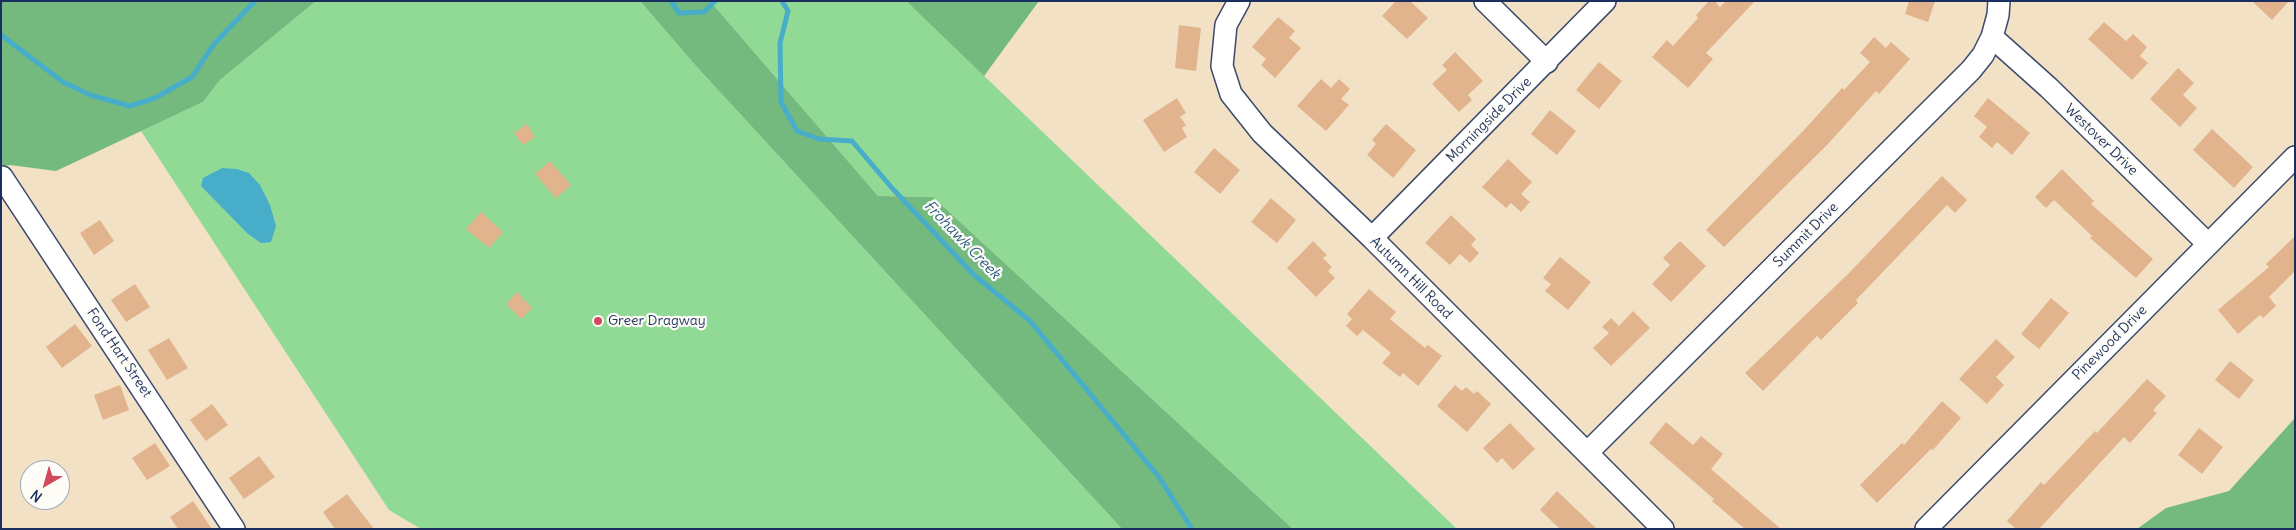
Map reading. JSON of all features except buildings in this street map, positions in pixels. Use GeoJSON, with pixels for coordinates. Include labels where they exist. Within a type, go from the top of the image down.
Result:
{"type":"FeatureCollection","features":[{"type":"Feature","properties":{"kind":"street","name":"Autumn Hill Road"},"geometry":{"type":"LineString","coordinates":[[1239,1],[1226,25],[1222,66],[1231,94],[1262,133],[1372,238],[1662,529]]}},
{"type":"Feature","properties":{"kind":"street"},"geometry":{"type":"LineString","coordinates":[[1485,1],[1546,62]]}},
{"type":"Feature","properties":{"kind":"street","name":"Morningside Drive"},"geometry":{"type":"LineString","coordinates":[[1372,238],[1605,1]]}},
{"type":"Feature","properties":{"kind":"street","name":"Summit Drive"},"geometry":{"type":"LineString","coordinates":[[1587,453],[1971,70],[1983,55],[1992,37],[1998,15],[1998,1]]}},
{"type":"Feature","properties":{"kind":"street","name":"Westover Drive"},"geometry":{"type":"LineString","coordinates":[[1992,37],[2048,88],[2208,244]]}},
{"type":"Feature","properties":{"kind":"street","name":"Pinewood Drive"},"geometry":{"type":"LineString","coordinates":[[1926,529],[2295,157]]}},
{"type":"Feature","properties":{"kind":"street","name":"Fond Hart Street"},"geometry":{"type":"LineString","coordinates":[[2,177],[234,529]]}},
{"type":"Feature","properties":{"kind":"green space"},"geometry":{"type":"Polygon","coordinates":[[[1,1],[316,1],[220,80],[203,102],[56,171],[10,165],[1,167],[1,1]]]}},
{"type":"Feature","properties":{"kind":"green space","name":"Greer Dragway"},"geometry":{"type":"Polygon","coordinates":[[[316,1],[640,1],[696,66],[1122,529],[421,529],[389,510],[141,131],[203,102],[220,80],[316,1]]]}},
{"type":"Feature","properties":{"kind":"green space"},"geometry":{"type":"Polygon","coordinates":[[[640,1],[710,1],[878,196],[933,197],[1293,529],[1122,529],[696,66],[640,1]]]}},
{"type":"Feature","properties":{"kind":"green space"},"geometry":{"type":"Polygon","coordinates":[[[710,1],[906,1],[1457,529],[1293,529],[933,197],[878,196],[710,1]]]}},
{"type":"Feature","properties":{"kind":"green space"},"geometry":{"type":"Polygon","coordinates":[[[906,1],[1039,1],[984,76],[906,1]]]}},
{"type":"Feature","properties":{"kind":"green space"},"geometry":{"type":"Polygon","coordinates":[[[2295,418],[2295,529],[2137,529],[2166,508],[2229,491],[2295,418]]]}},
{"type":"Feature","properties":{"kind":"water"},"geometry":{"type":"Polygon","coordinates":[[[222,168],[237,169],[249,173],[260,185],[270,205],[276,226],[271,242],[261,243],[248,234],[201,186],[203,178],[222,168]]]}},
{"type":"Feature","properties":{"kind":"waterway","name":"Frohawk Creek"},"geometry":{"type":"LineString","coordinates":[[1,35],[63,82],[90,95],[130,106],[155,98],[192,77],[214,44],[255,1]]}},
{"type":"Feature","properties":{"kind":"waterway","name":"Frohawk Creek"},"geometry":{"type":"LineString","coordinates":[[671,1],[679,13],[704,12],[715,1]]}},
{"type":"Feature","properties":{"kind":"waterway","name":"Frohawk Creek"},"geometry":{"type":"LineString","coordinates":[[782,1],[788,11],[780,43],[781,102],[797,131],[819,139],[852,141],[892,188],[974,275],[1030,321],[1159,477],[1192,529]]}},
{"type":"Feature","properties":{"kind":"place","name":"Greer Dragway"},"geometry":{"type":"Point","coordinates":[598,321]}}]}
